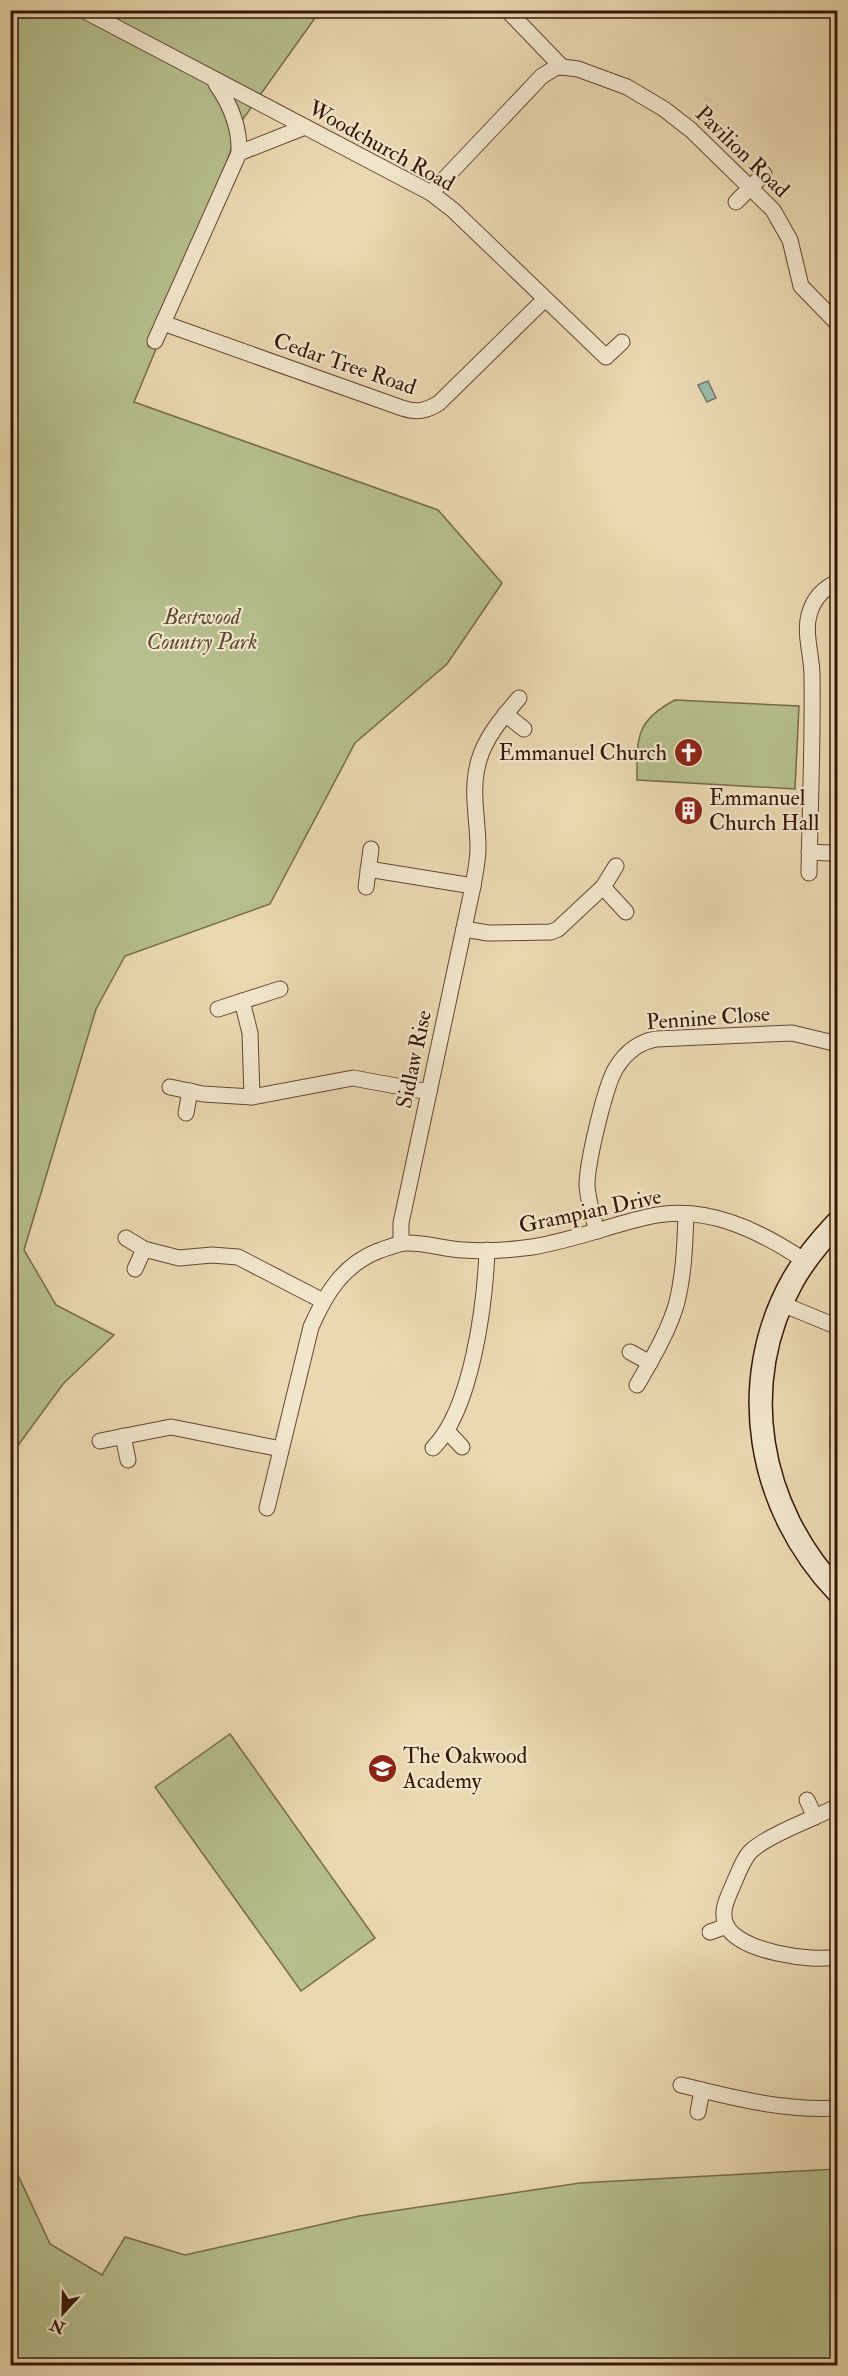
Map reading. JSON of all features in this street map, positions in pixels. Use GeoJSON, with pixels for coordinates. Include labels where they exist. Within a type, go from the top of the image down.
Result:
{"type":"FeatureCollection","features":[{"type":"Feature","properties":{"kind":"street","name":"Woodchurch Road"},"geometry":{"type":"LineString","coordinates":[[83,10],[431,193],[453,210],[606,357],[622,342]]}},
{"type":"Feature","properties":{"kind":"street"},"geometry":{"type":"LineString","coordinates":[[507,10],[562,67]]}},
{"type":"Feature","properties":{"kind":"street"},"geometry":{"type":"LineString","coordinates":[[431,193],[542,76],[555,68],[562,67]]}},
{"type":"Feature","properties":{"kind":"street","name":"Pavilion Road"},"geometry":{"type":"LineString","coordinates":[[562,67],[578,69],[641,94],[691,130],[773,210],[790,240],[797,277],[804,291],[837,324]]}},
{"type":"Feature","properties":{"kind":"street"},"geometry":{"type":"LineString","coordinates":[[155,341],[239,153],[238,129],[228,101],[213,80]]}},
{"type":"Feature","properties":{"kind":"street"},"geometry":{"type":"LineString","coordinates":[[239,153],[305,127]]}},
{"type":"Feature","properties":{"kind":"street"},"geometry":{"type":"LineString","coordinates":[[736,202],[764,174]]}},
{"type":"Feature","properties":{"kind":"street","name":"Cedar Tree Road"},"geometry":{"type":"LineString","coordinates":[[163,323],[402,408],[424,411],[439,403],[545,298]]}},
{"type":"Feature","properties":{"kind":"street"},"geometry":{"type":"LineString","coordinates":[[809,873],[812,675],[807,628],[812,607],[817,598],[824,590],[837,582]]}},
{"type":"Feature","properties":{"kind":"street","name":"Sidlaw Rise"},"geometry":{"type":"LineString","coordinates":[[402,1243],[401,1223],[473,886],[478,850],[474,810],[476,773],[486,744],[505,714],[519,698]]}},
{"type":"Feature","properties":{"kind":"street"},"geometry":{"type":"LineString","coordinates":[[505,714],[524,729]]}},
{"type":"Feature","properties":{"kind":"street"},"geometry":{"type":"LineString","coordinates":[[366,887],[371,849]]}},
{"type":"Feature","properties":{"kind":"street"},"geometry":{"type":"LineString","coordinates":[[809,852],[830,853]]}},
{"type":"Feature","properties":{"kind":"street"},"geometry":{"type":"LineString","coordinates":[[464,929],[488,933],[551,932],[558,929],[603,887],[616,866]]}},
{"type":"Feature","properties":{"kind":"street"},"geometry":{"type":"LineString","coordinates":[[368,869],[473,886]]}},
{"type":"Feature","properties":{"kind":"street"},"geometry":{"type":"LineString","coordinates":[[603,887],[626,912]]}},
{"type":"Feature","properties":{"kind":"street"},"geometry":{"type":"LineString","coordinates":[[218,1009],[280,989]]}},
{"type":"Feature","properties":{"kind":"street"},"geometry":{"type":"LineString","coordinates":[[242,1002],[250,1032],[252,1097]]}},
{"type":"Feature","properties":{"kind":"street","name":"Pennine Close"},"geometry":{"type":"LineString","coordinates":[[597,1231],[587,1187],[590,1159],[613,1073],[624,1057],[637,1045],[656,1039],[792,1034],[837,1044]]}},
{"type":"Feature","properties":{"kind":"street"},"geometry":{"type":"LineString","coordinates":[[170,1087],[218,1096],[252,1097],[353,1078],[429,1092]]}},
{"type":"Feature","properties":{"kind":"street"},"geometry":{"type":"LineString","coordinates":[[186,1113],[190,1091]]}},
{"type":"Feature","properties":{"kind":"street"},"geometry":{"type":"LineString","coordinates":[[637,1385],[670,1321],[676,1302],[684,1255],[686,1214]]}},
{"type":"Feature","properties":{"kind":"street","name":"Grampian Drive"},"geometry":{"type":"LineString","coordinates":[[267,1508],[306,1347],[323,1301],[338,1279],[349,1268],[374,1253],[402,1243],[465,1250],[541,1246],[649,1216],[686,1214],[726,1220],[744,1227],[775,1242],[805,1261]]}},
{"type":"Feature","properties":{"kind":"street"},"geometry":{"type":"LineString","coordinates":[[837,1222],[805,1261],[782,1304],[770,1340],[762,1377],[762,1421],[770,1480],[789,1525],[811,1562],[837,1592]]}},
{"type":"Feature","properties":{"kind":"street"},"geometry":{"type":"LineString","coordinates":[[126,1238],[144,1250],[179,1258],[212,1255],[238,1257],[323,1301]]}},
{"type":"Feature","properties":{"kind":"street"},"geometry":{"type":"LineString","coordinates":[[135,1269],[144,1250]]}},
{"type":"Feature","properties":{"kind":"street"},"geometry":{"type":"LineString","coordinates":[[433,1448],[448,1432],[472,1361],[485,1290],[487,1250]]}},
{"type":"Feature","properties":{"kind":"street"},"geometry":{"type":"LineString","coordinates":[[782,1304],[837,1327]]}},
{"type":"Feature","properties":{"kind":"street"},"geometry":{"type":"LineString","coordinates":[[630,1352],[650,1363]]}},
{"type":"Feature","properties":{"kind":"street"},"geometry":{"type":"LineString","coordinates":[[100,1441],[171,1427],[281,1449]]}},
{"type":"Feature","properties":{"kind":"street"},"geometry":{"type":"LineString","coordinates":[[448,1432],[462,1447]]}},
{"type":"Feature","properties":{"kind":"street"},"geometry":{"type":"LineString","coordinates":[[123,1436],[128,1460]]}},
{"type":"Feature","properties":{"kind":"street"},"geometry":{"type":"LineString","coordinates":[[807,1800],[815,1817]]}},
{"type":"Feature","properties":{"kind":"street"},"geometry":{"type":"LineString","coordinates":[[832,1809],[751,1851],[744,1860],[726,1902],[724,1914],[726,1926],[746,1942],[776,1953],[813,1959],[837,1957]]}},
{"type":"Feature","properties":{"kind":"street"},"geometry":{"type":"LineString","coordinates":[[710,1932],[726,1926]]}},
{"type":"Feature","properties":{"kind":"street"},"geometry":{"type":"LineString","coordinates":[[681,2085],[778,2106],[812,2110],[837,2108]]}},
{"type":"Feature","properties":{"kind":"street"},"geometry":{"type":"LineString","coordinates":[[698,2112],[702,2090]]}},
{"type":"Feature","properties":{"kind":"green space","name":"Bestwood Country Park"},"geometry":{"type":"Polygon","coordinates":[[[11,11],[320,11],[233,133],[231,150],[222,175],[148,346],[156,349],[134,402],[438,510],[502,583],[447,664],[355,743],[270,904],[125,956],[96,1009],[24,1250],[56,1305],[114,1335],[63,1384],[11,1455],[11,11]]]}},
{"type":"Feature","properties":{"kind":"green space"},"geometry":{"type":"Polygon","coordinates":[[[675,700],[799,706],[795,789],[637,780],[638,742],[645,723],[652,715],[675,700]]]}},
{"type":"Feature","properties":{"kind":"green space"},"geometry":{"type":"Polygon","coordinates":[[[230,1734],[375,1938],[301,1991],[155,1787],[230,1734]]]}},
{"type":"Feature","properties":{"kind":"green space"},"geometry":{"type":"Polygon","coordinates":[[[10,2158],[50,2244],[102,2275],[125,2237],[185,2255],[359,2216],[580,2183],[837,2169],[837,2365],[11,2365],[10,2158]]]}},
{"type":"Feature","properties":{"kind":"water"},"geometry":{"type":"Polygon","coordinates":[[[708,381],[716,398],[707,402],[698,385],[708,381]]]}},
{"type":"Feature","properties":{"kind":"place","name":"Emmanuel Church"},"geometry":{"type":"Point","coordinates":[688,752]}},
{"type":"Feature","properties":{"kind":"place","name":"Emmanuel Church Hall"},"geometry":{"type":"Point","coordinates":[688,810]}},
{"type":"Feature","properties":{"kind":"place","name":"The Oakwood Academy"},"geometry":{"type":"Point","coordinates":[382,1768]}}]}
